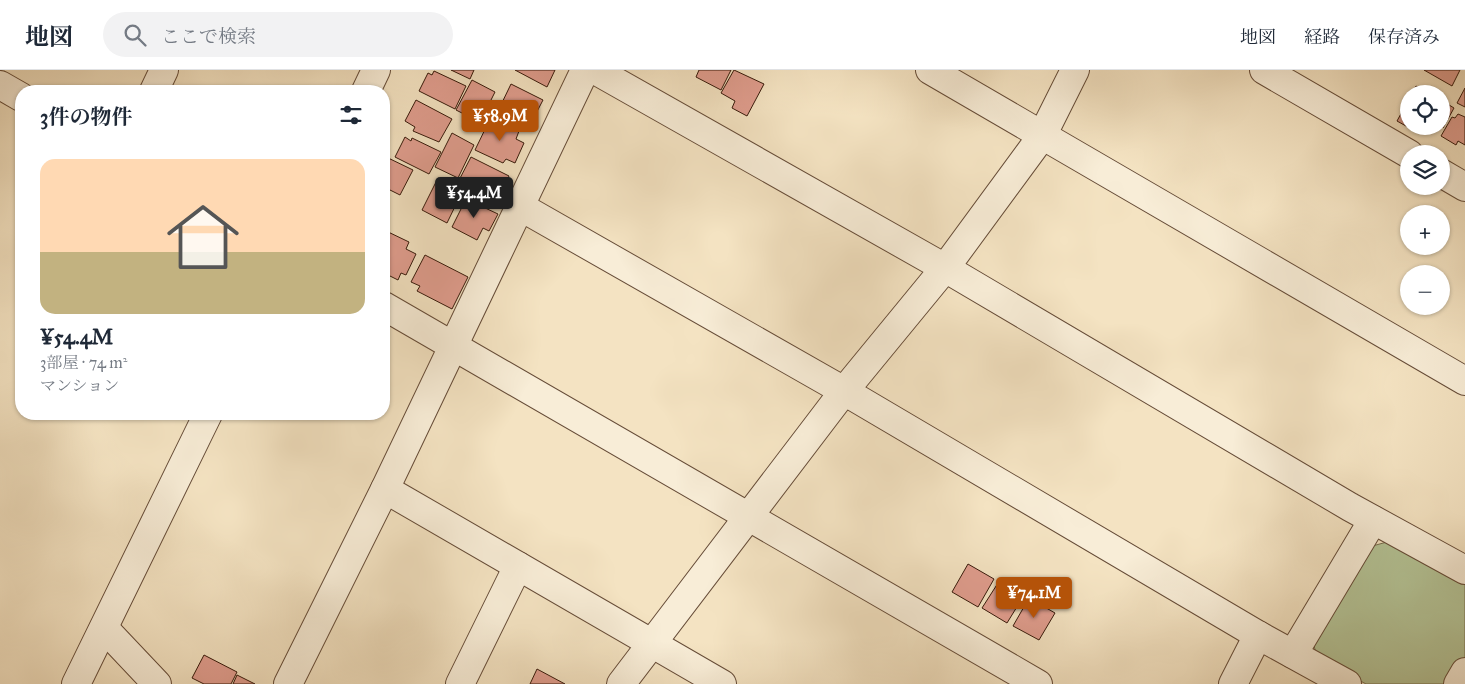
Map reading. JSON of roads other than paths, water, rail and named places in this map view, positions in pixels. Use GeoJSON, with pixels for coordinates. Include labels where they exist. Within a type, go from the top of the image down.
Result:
{"type":"FeatureCollection","features":[{"type":"Feature","properties":{"kind":"street"},"geometry":{"type":"LineString","coordinates":[[157,85],[164,70]]}},
{"type":"Feature","properties":{"kind":"street"},"geometry":{"type":"LineString","coordinates":[[369,85],[376,70]]}},
{"type":"Feature","properties":{"kind":"street"},"geometry":{"type":"LineString","coordinates":[[288,684],[385,489],[585,70]]}},
{"type":"Feature","properties":{"kind":"street"},"geometry":{"type":"LineString","coordinates":[[595,70],[945,268],[1373,520],[1465,570]]}},
{"type":"Feature","properties":{"kind":"street"},"geometry":{"type":"LineString","coordinates":[[930,70],[1465,381]]}},
{"type":"Feature","properties":{"kind":"street"},"geometry":{"type":"LineString","coordinates":[[621,684],[844,391],[945,268],[1042,136],[1075,70]]}},
{"type":"Feature","properties":{"kind":"street"},"geometry":{"type":"LineString","coordinates":[[1264,70],[1400,149]]}},
{"type":"Feature","properties":{"kind":"street"},"geometry":{"type":"LineString","coordinates":[[0,84],[15,93]]}},
{"type":"Feature","properties":{"kind":"street"},"geometry":{"type":"LineString","coordinates":[[1450,178],[1465,187]]}},
{"type":"Feature","properties":{"kind":"street"},"geometry":{"type":"LineString","coordinates":[[521,207],[844,391],[1258,635],[1347,684]]}},
{"type":"Feature","properties":{"kind":"street"},"geometry":{"type":"LineString","coordinates":[[390,309],[1038,684]]}},
{"type":"Feature","properties":{"kind":"street"},"geometry":{"type":"LineString","coordinates":[[76,684],[205,420]]}},
{"type":"Feature","properties":{"kind":"street"},"geometry":{"type":"LineString","coordinates":[[385,489],[722,684]]}},
{"type":"Feature","properties":{"kind":"street"},"geometry":{"type":"LineString","coordinates":[[1293,654],[1373,520]]}},
{"type":"Feature","properties":{"kind":"street"},"geometry":{"type":"LineString","coordinates":[[460,684],[518,566]]}},
{"type":"Feature","properties":{"kind":"street"},"geometry":{"type":"LineString","coordinates":[[104,628],[157,684]]}},
{"type":"Feature","properties":{"kind":"street"},"geometry":{"type":"LineString","coordinates":[[1234,684],[1258,635]]}},
{"type":"Feature","properties":{"kind":"street"},"geometry":{"type":"LineString","coordinates":[[1458,684],[1465,672]]}}]}
